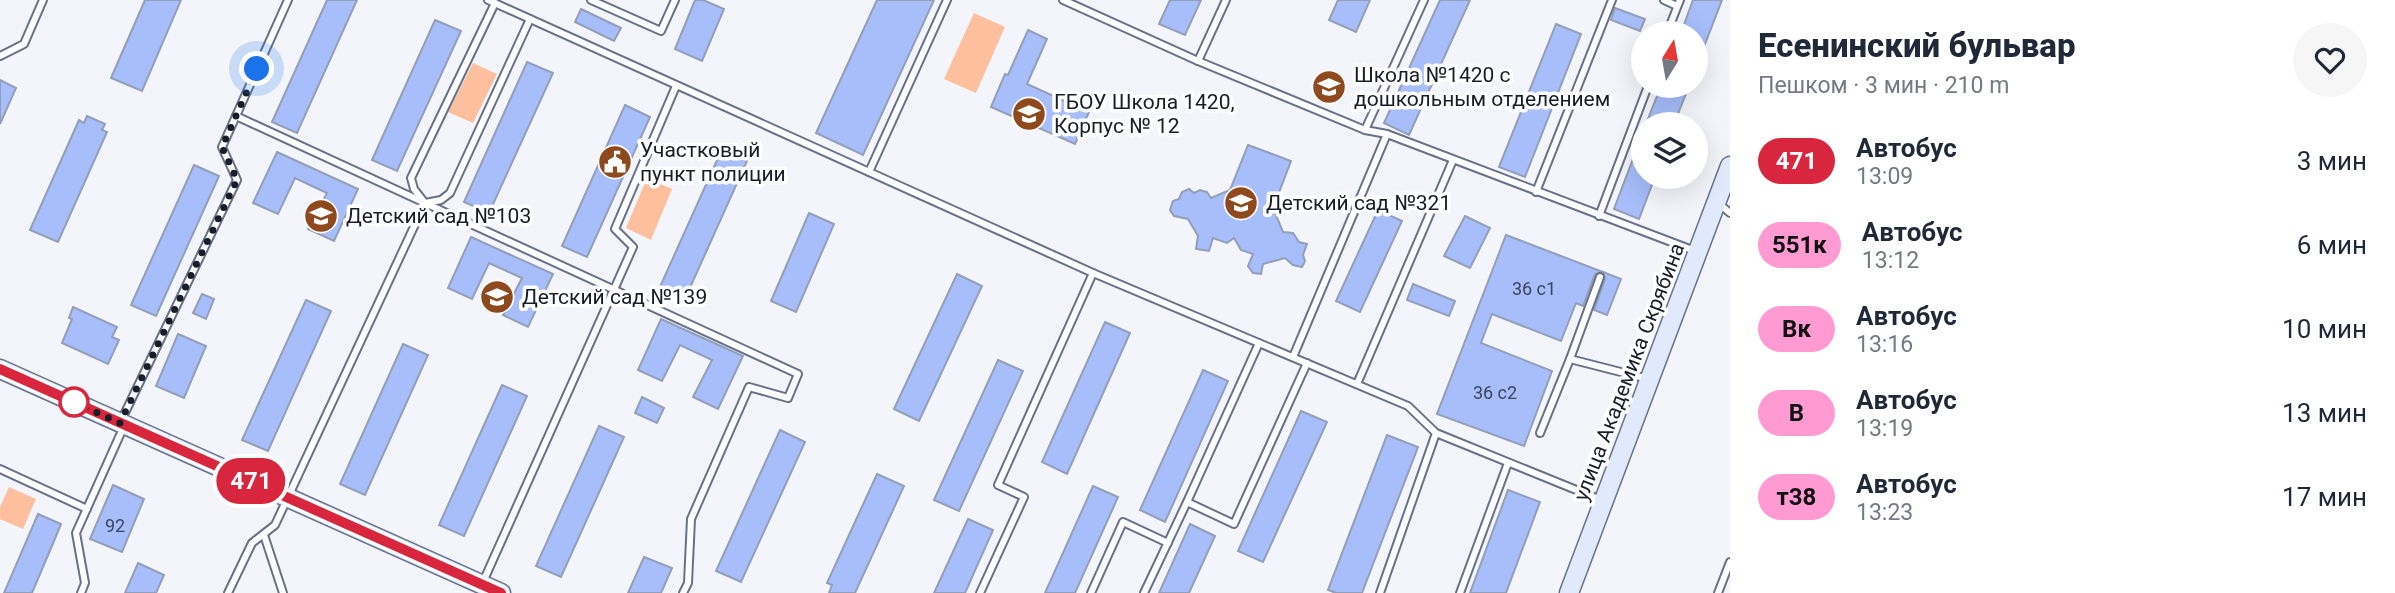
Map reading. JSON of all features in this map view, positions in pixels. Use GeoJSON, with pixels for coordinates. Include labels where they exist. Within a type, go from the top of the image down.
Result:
{"type":"FeatureCollection","features":[{"type":"Feature","properties":{"kind":"main road","name":"улица Академика Скрябина"},"geometry":{"type":"LineString","coordinates":[[1569,593],[1698,252],[1723,207],[1730,166]]}},
{"type":"Feature","properties":{"kind":"main road"},"geometry":{"type":"LineString","coordinates":[[0,369],[501,593]]}},
{"type":"Feature","properties":{"kind":"lane"},"geometry":{"type":"LineString","coordinates":[[0,56],[24,44],[43,0]]}},
{"type":"Feature","properties":{"kind":"lane"},"geometry":{"type":"LineString","coordinates":[[81,593],[85,583],[76,533],[122,424],[237,180],[222,147],[288,0]]}},
{"type":"Feature","properties":{"kind":"lane"},"geometry":{"type":"LineString","coordinates":[[591,0],[661,31],[675,0]]}},
{"type":"Feature","properties":{"kind":"lane"},"geometry":{"type":"LineString","coordinates":[[869,172],[947,0]]}},
{"type":"Feature","properties":{"kind":"lane"},"geometry":{"type":"LineString","coordinates":[[1063,0],[1198,61],[1365,130],[1387,134],[1698,252]]}},
{"type":"Feature","properties":{"kind":"lane"},"geometry":{"type":"LineString","coordinates":[[1198,61],[1226,0]]}},
{"type":"Feature","properties":{"kind":"lane"},"geometry":{"type":"LineString","coordinates":[[1365,130],[1424,0]]}},
{"type":"Feature","properties":{"kind":"lane"},"geometry":{"type":"LineString","coordinates":[[1535,192],[1612,0]]}},
{"type":"Feature","properties":{"kind":"lane"},"geometry":{"type":"LineString","coordinates":[[1664,0],[1679,3],[1672,21]]}},
{"type":"Feature","properties":{"kind":"lane"},"geometry":{"type":"LineString","coordinates":[[425,203],[414,189],[411,178],[491,2],[1093,274],[1408,406],[1436,433],[1604,502]]}},
{"type":"Feature","properties":{"kind":"lane"},"geometry":{"type":"LineString","coordinates":[[425,203],[441,200],[450,193],[530,19]]}},
{"type":"Feature","properties":{"kind":"lane"},"geometry":{"type":"LineString","coordinates":[[482,584],[634,247],[615,229],[676,86]]}},
{"type":"Feature","properties":{"kind":"lane"},"geometry":{"type":"LineString","coordinates":[[1599,216],[1643,98]]}},
{"type":"Feature","properties":{"kind":"lane"},"geometry":{"type":"LineString","coordinates":[[236,116],[616,288],[798,374],[788,398],[749,387],[691,519],[688,583],[683,593]]}},
{"type":"Feature","properties":{"kind":"lane"},"geometry":{"type":"LineString","coordinates":[[1293,357],[1387,134]]}},
{"type":"Feature","properties":{"kind":"lane"},"geometry":{"type":"LineString","coordinates":[[1357,384],[1452,160]]}},
{"type":"Feature","properties":{"kind":"lane"},"geometry":{"type":"LineString","coordinates":[[228,593],[252,542],[275,525],[289,498],[425,203]]}},
{"type":"Feature","properties":{"kind":"lane"},"geometry":{"type":"LineString","coordinates":[[980,593],[1024,497],[998,485],[1093,274]]}},
{"type":"Feature","properties":{"kind":"lane"},"geometry":{"type":"LineString","coordinates":[[1540,433],[1600,277]]}},
{"type":"Feature","properties":{"kind":"lane"},"geometry":{"type":"LineString","coordinates":[[1144,593],[1259,343]]}},
{"type":"Feature","properties":{"kind":"lane"},"geometry":{"type":"LineString","coordinates":[[1570,359],[1650,380]]}},
{"type":"Feature","properties":{"kind":"lane"},"geometry":{"type":"LineString","coordinates":[[1187,502],[1234,524],[1307,363]]}},
{"type":"Feature","properties":{"kind":"lane"},"geometry":{"type":"LineString","coordinates":[[1380,593],[1436,433]]}},
{"type":"Feature","properties":{"kind":"lane"},"geometry":{"type":"LineString","coordinates":[[1460,593],[1508,463]]}},
{"type":"Feature","properties":{"kind":"lane"},"geometry":{"type":"LineString","coordinates":[[0,469],[87,509]]}},
{"type":"Feature","properties":{"kind":"lane"},"geometry":{"type":"LineString","coordinates":[[1091,593],[1123,522],[1168,542]]}},
{"type":"Feature","properties":{"kind":"lane"},"geometry":{"type":"LineString","coordinates":[[264,535],[283,593]]}},
{"type":"Feature","properties":{"kind":"lane"},"geometry":{"type":"LineString","coordinates":[[1718,593],[1730,562]]}},
{"type":"Feature","properties":{"kind":"shaded area"},"geometry":{"type":"Polygon","coordinates":[[[974,13],[1005,27],[976,93],[944,79],[974,13]]]}},
{"type":"Feature","properties":{"kind":"shaded area"},"geometry":{"type":"Polygon","coordinates":[[[473,63],[497,74],[473,123],[448,112],[473,63]]]}},
{"type":"Feature","properties":{"kind":"shaded area"},"geometry":{"type":"Polygon","coordinates":[[[647,178],[672,189],[651,240],[626,228],[647,178]]]}},
{"type":"Feature","properties":{"kind":"shaded area"},"geometry":{"type":"Polygon","coordinates":[[[9,487],[36,499],[23,529],[0,519],[0,507],[9,487]]]}},
{"type":"Feature","properties":{"kind":"building"},"geometry":{"type":"Polygon","coordinates":[[[145,0],[181,0],[142,91],[111,78],[145,0]]]}},
{"type":"Feature","properties":{"kind":"building"},"geometry":{"type":"Polygon","coordinates":[[[327,0],[357,0],[297,133],[272,122],[327,0]]]}},
{"type":"Feature","properties":{"kind":"building"},"geometry":{"type":"Polygon","coordinates":[[[695,0],[703,0],[724,9],[702,61],[675,49],[695,0]]]}},
{"type":"Feature","properties":{"kind":"building"},"geometry":{"type":"Polygon","coordinates":[[[877,0],[934,0],[863,155],[816,133],[877,0]]]}},
{"type":"Feature","properties":{"kind":"building"},"geometry":{"type":"Polygon","coordinates":[[[1170,0],[1201,0],[1185,35],[1159,24],[1170,0]]]}},
{"type":"Feature","properties":{"kind":"building"},"geometry":{"type":"Polygon","coordinates":[[[1338,0],[1370,0],[1356,32],[1329,20],[1338,0]]]}},
{"type":"Feature","properties":{"kind":"building"},"geometry":{"type":"Polygon","coordinates":[[[1440,0],[1470,0],[1409,135],[1384,123],[1440,0]]]}},
{"type":"Feature","properties":{"kind":"building"},"geometry":{"type":"Polygon","coordinates":[[[1693,0],[1722,0],[1708,36],[1708,21],[1685,21],[1693,0]]]}},
{"type":"Feature","properties":{"kind":"building"},"geometry":{"type":"Polygon","coordinates":[[[1615,8],[1645,19],[1631,21],[1631,28],[1611,20],[1615,8]]]}},
{"type":"Feature","properties":{"kind":"building"},"geometry":{"type":"Polygon","coordinates":[[[581,9],[621,28],[614,41],[575,22],[581,9]]]}},
{"type":"Feature","properties":{"kind":"building"},"geometry":{"type":"Polygon","coordinates":[[[435,20],[461,31],[397,171],[372,160],[435,20]]]}},
{"type":"Feature","properties":{"kind":"building"},"geometry":{"type":"Polygon","coordinates":[[[1556,24],[1581,34],[1525,177],[1499,167],[1556,24]]]}},
{"type":"Feature","properties":{"kind":"building"},"geometry":{"type":"Polygon","coordinates":[[[1028,30],[1047,39],[1027,84],[1089,112],[1075,144],[991,107],[1028,30]]]}},
{"type":"Feature","properties":{"kind":"building"},"geometry":{"type":"Polygon","coordinates":[[[527,62],[553,73],[489,213],[464,202],[527,62]]]}},
{"type":"Feature","properties":{"kind":"building"},"geometry":{"type":"Polygon","coordinates":[[[0,80],[16,88],[0,124],[0,80]]]}},
{"type":"Feature","properties":{"kind":"building"},"geometry":{"type":"Polygon","coordinates":[[[1656,98],[1684,98],[1679,112],[1651,112],[1656,98]]]}},
{"type":"Feature","properties":{"kind":"building"},"geometry":{"type":"Polygon","coordinates":[[[625,105],[650,117],[587,257],[562,246],[625,105]]]}},
{"type":"Feature","properties":{"kind":"building"},"geometry":{"type":"Polygon","coordinates":[[[87,116],[105,124],[102,130],[107,132],[58,242],[30,230],[79,120],[84,123],[87,116]]]}},
{"type":"Feature","properties":{"kind":"building"},"geometry":{"type":"Polygon","coordinates":[[[1248,145],[1291,161],[1273,208],[1283,232],[1293,233],[1299,242],[1307,244],[1302,267],[1293,265],[1285,258],[1263,264],[1261,274],[1253,273],[1248,266],[1253,254],[1241,250],[1234,238],[1227,243],[1213,238],[1209,251],[1196,249],[1198,236],[1188,219],[1174,216],[1170,210],[1173,201],[1189,189],[1194,193],[1200,190],[1207,192],[1211,198],[1230,190],[1248,145]]]}},
{"type":"Feature","properties":{"kind":"building"},"geometry":{"type":"Polygon","coordinates":[[[722,149],[747,161],[684,301],[659,289],[722,149]]]}},
{"type":"Feature","properties":{"kind":"building"},"geometry":{"type":"Polygon","coordinates":[[[277,152],[358,189],[334,241],[308,229],[327,193],[295,178],[278,214],[253,203],[277,152]]]}},
{"type":"Feature","properties":{"kind":"building"},"geometry":{"type":"Polygon","coordinates":[[[1631,164],[1631,189],[1650,189],[1639,219],[1614,209],[1631,164]]]}},
{"type":"Feature","properties":{"kind":"building"},"geometry":{"type":"Polygon","coordinates":[[[194,165],[219,176],[156,316],[131,305],[194,165]]]}},
{"type":"Feature","properties":{"kind":"building"},"geometry":{"type":"Polygon","coordinates":[[[1378,210],[1402,221],[1360,312],[1336,301],[1378,210]]]}},
{"type":"Feature","properties":{"kind":"building"},"geometry":{"type":"Polygon","coordinates":[[[809,213],[834,224],[796,312],[771,301],[809,213]]]}},
{"type":"Feature","properties":{"kind":"building"},"geometry":{"type":"Polygon","coordinates":[[[1465,216],[1490,228],[1470,268],[1444,256],[1465,216]]]}},
{"type":"Feature","properties":{"kind":"building"},"geometry":{"type":"Polygon","coordinates":[[[1506,235],[1603,272],[1595,274],[1583,306],[1576,303],[1561,341],[1492,314],[1481,343],[1552,371],[1524,446],[1437,414],[1506,235]]]}},
{"type":"Feature","properties":{"kind":"building"},"geometry":{"type":"Polygon","coordinates":[[[471,237],[553,274],[528,327],[503,315],[522,278],[489,263],[472,299],[448,288],[471,237]]]}},
{"type":"Feature","properties":{"kind":"building"},"geometry":{"type":"Polygon","coordinates":[[[1603,272],[1621,279],[1607,315],[1594,310],[1605,279],[1603,272]]]}},
{"type":"Feature","properties":{"kind":"building"},"geometry":{"type":"Polygon","coordinates":[[[957,274],[982,286],[919,421],[894,409],[957,274]]]}},
{"type":"Feature","properties":{"kind":"building"},"geometry":{"type":"Polygon","coordinates":[[[1413,284],[1455,301],[1449,316],[1407,300],[1413,284]]]}},
{"type":"Feature","properties":{"kind":"building"},"geometry":{"type":"Polygon","coordinates":[[[202,294],[214,299],[206,319],[193,313],[202,294]]]}},
{"type":"Feature","properties":{"kind":"building"},"geometry":{"type":"Polygon","coordinates":[[[306,300],[331,311],[268,451],[242,440],[306,300]]]}},
{"type":"Feature","properties":{"kind":"building"},"geometry":{"type":"Polygon","coordinates":[[[73,307],[117,327],[112,337],[119,340],[108,364],[62,343],[72,319],[69,318],[73,307]]]}},
{"type":"Feature","properties":{"kind":"building"},"geometry":{"type":"Polygon","coordinates":[[[661,319],[743,356],[718,409],[693,397],[712,360],[680,345],[662,381],[638,370],[661,319]]]}},
{"type":"Feature","properties":{"kind":"building"},"geometry":{"type":"Polygon","coordinates":[[[1105,322],[1130,333],[1067,474],[1042,462],[1105,322]]]}},
{"type":"Feature","properties":{"kind":"building"},"geometry":{"type":"Polygon","coordinates":[[[178,334],[206,346],[184,398],[156,386],[178,334]]]}},
{"type":"Feature","properties":{"kind":"building"},"geometry":{"type":"Polygon","coordinates":[[[403,344],[428,355],[365,495],[340,484],[403,344]]]}},
{"type":"Feature","properties":{"kind":"building"},"geometry":{"type":"Polygon","coordinates":[[[998,360],[1023,371],[959,511],[934,500],[998,360]]]}},
{"type":"Feature","properties":{"kind":"building"},"geometry":{"type":"Polygon","coordinates":[[[1203,370],[1228,381],[1165,522],[1140,510],[1203,370]]]}},
{"type":"Feature","properties":{"kind":"building"},"geometry":{"type":"Polygon","coordinates":[[[502,385],[527,396],[464,536],[439,525],[502,385]]]}},
{"type":"Feature","properties":{"kind":"building"},"geometry":{"type":"Polygon","coordinates":[[[642,397],[664,408],[657,423],[635,413],[642,397]]]}},
{"type":"Feature","properties":{"kind":"building"},"geometry":{"type":"Polygon","coordinates":[[[1301,411],[1327,422],[1263,562],[1238,551],[1301,411]]]}},
{"type":"Feature","properties":{"kind":"building"},"geometry":{"type":"Polygon","coordinates":[[[599,426],[624,437],[561,577],[536,566],[599,426]]]}},
{"type":"Feature","properties":{"kind":"building"},"geometry":{"type":"Polygon","coordinates":[[[780,430],[805,442],[741,582],[716,571],[780,430]]]}},
{"type":"Feature","properties":{"kind":"building"},"geometry":{"type":"Polygon","coordinates":[[[1387,435],[1418,447],[1362,593],[1336,593],[1328,590],[1387,435]]]}},
{"type":"Feature","properties":{"kind":"building"},"geometry":{"type":"Polygon","coordinates":[[[877,474],[904,486],[855,593],[829,593],[832,585],[827,583],[877,474]]]}},
{"type":"Feature","properties":{"kind":"building"},"geometry":{"type":"Polygon","coordinates":[[[113,485],[144,499],[122,552],[90,539],[113,485]]]}},
{"type":"Feature","properties":{"kind":"building"},"geometry":{"type":"Polygon","coordinates":[[[1093,486],[1118,497],[1075,593],[1045,593],[1093,486]]]}},
{"type":"Feature","properties":{"kind":"building"},"geometry":{"type":"Polygon","coordinates":[[[1508,490],[1540,502],[1506,593],[1470,593],[1508,490]]]}},
{"type":"Feature","properties":{"kind":"building"},"geometry":{"type":"Polygon","coordinates":[[[38,514],[61,524],[32,593],[4,593],[38,514]]]}},
{"type":"Feature","properties":{"kind":"building"},"geometry":{"type":"Polygon","coordinates":[[[968,519],[993,530],[965,593],[934,593],[968,519]]]}},
{"type":"Feature","properties":{"kind":"building"},"geometry":{"type":"Polygon","coordinates":[[[1190,524],[1215,536],[1189,593],[1159,593],[1190,524]]]}},
{"type":"Feature","properties":{"kind":"building"},"geometry":{"type":"Polygon","coordinates":[[[644,557],[672,568],[661,593],[628,593],[644,557]]]}},
{"type":"Feature","properties":{"kind":"building"},"geometry":{"type":"Polygon","coordinates":[[[138,563],[164,575],[156,593],[125,593],[138,563]]]}},
{"type":"Feature","properties":{"kind":"bus line","name":"471"},"geometry":{"type":"LineString","coordinates":[[0,369],[501,593]]}},
{"type":"Feature","properties":{"kind":"place","name":"Школа №1420 с дошкольным отделением"},"geometry":{"type":"Point","coordinates":[1329,87]}},
{"type":"Feature","properties":{"kind":"place","name":"ГБОУ Школа 1420, Корпус № 12"},"geometry":{"type":"Point","coordinates":[1029,114]}},
{"type":"Feature","properties":{"kind":"place","name":"Участковый пункт полиции"},"geometry":{"type":"Point","coordinates":[615,162]}},
{"type":"Feature","properties":{"kind":"place","name":"Детский сад №321"},"geometry":{"type":"Point","coordinates":[1241,203]}},
{"type":"Feature","properties":{"kind":"place","name":"Детский сад №103"},"geometry":{"type":"Point","coordinates":[321,216]}},
{"type":"Feature","properties":{"kind":"place","name":"Детский сад №139"},"geometry":{"type":"Point","coordinates":[497,297]}},
{"type":"Feature","properties":{"kind":"route"},"geometry":{"type":"LineString","coordinates":[[74,402],[120,423],[237,180],[222,147],[257,69]]}}]}
